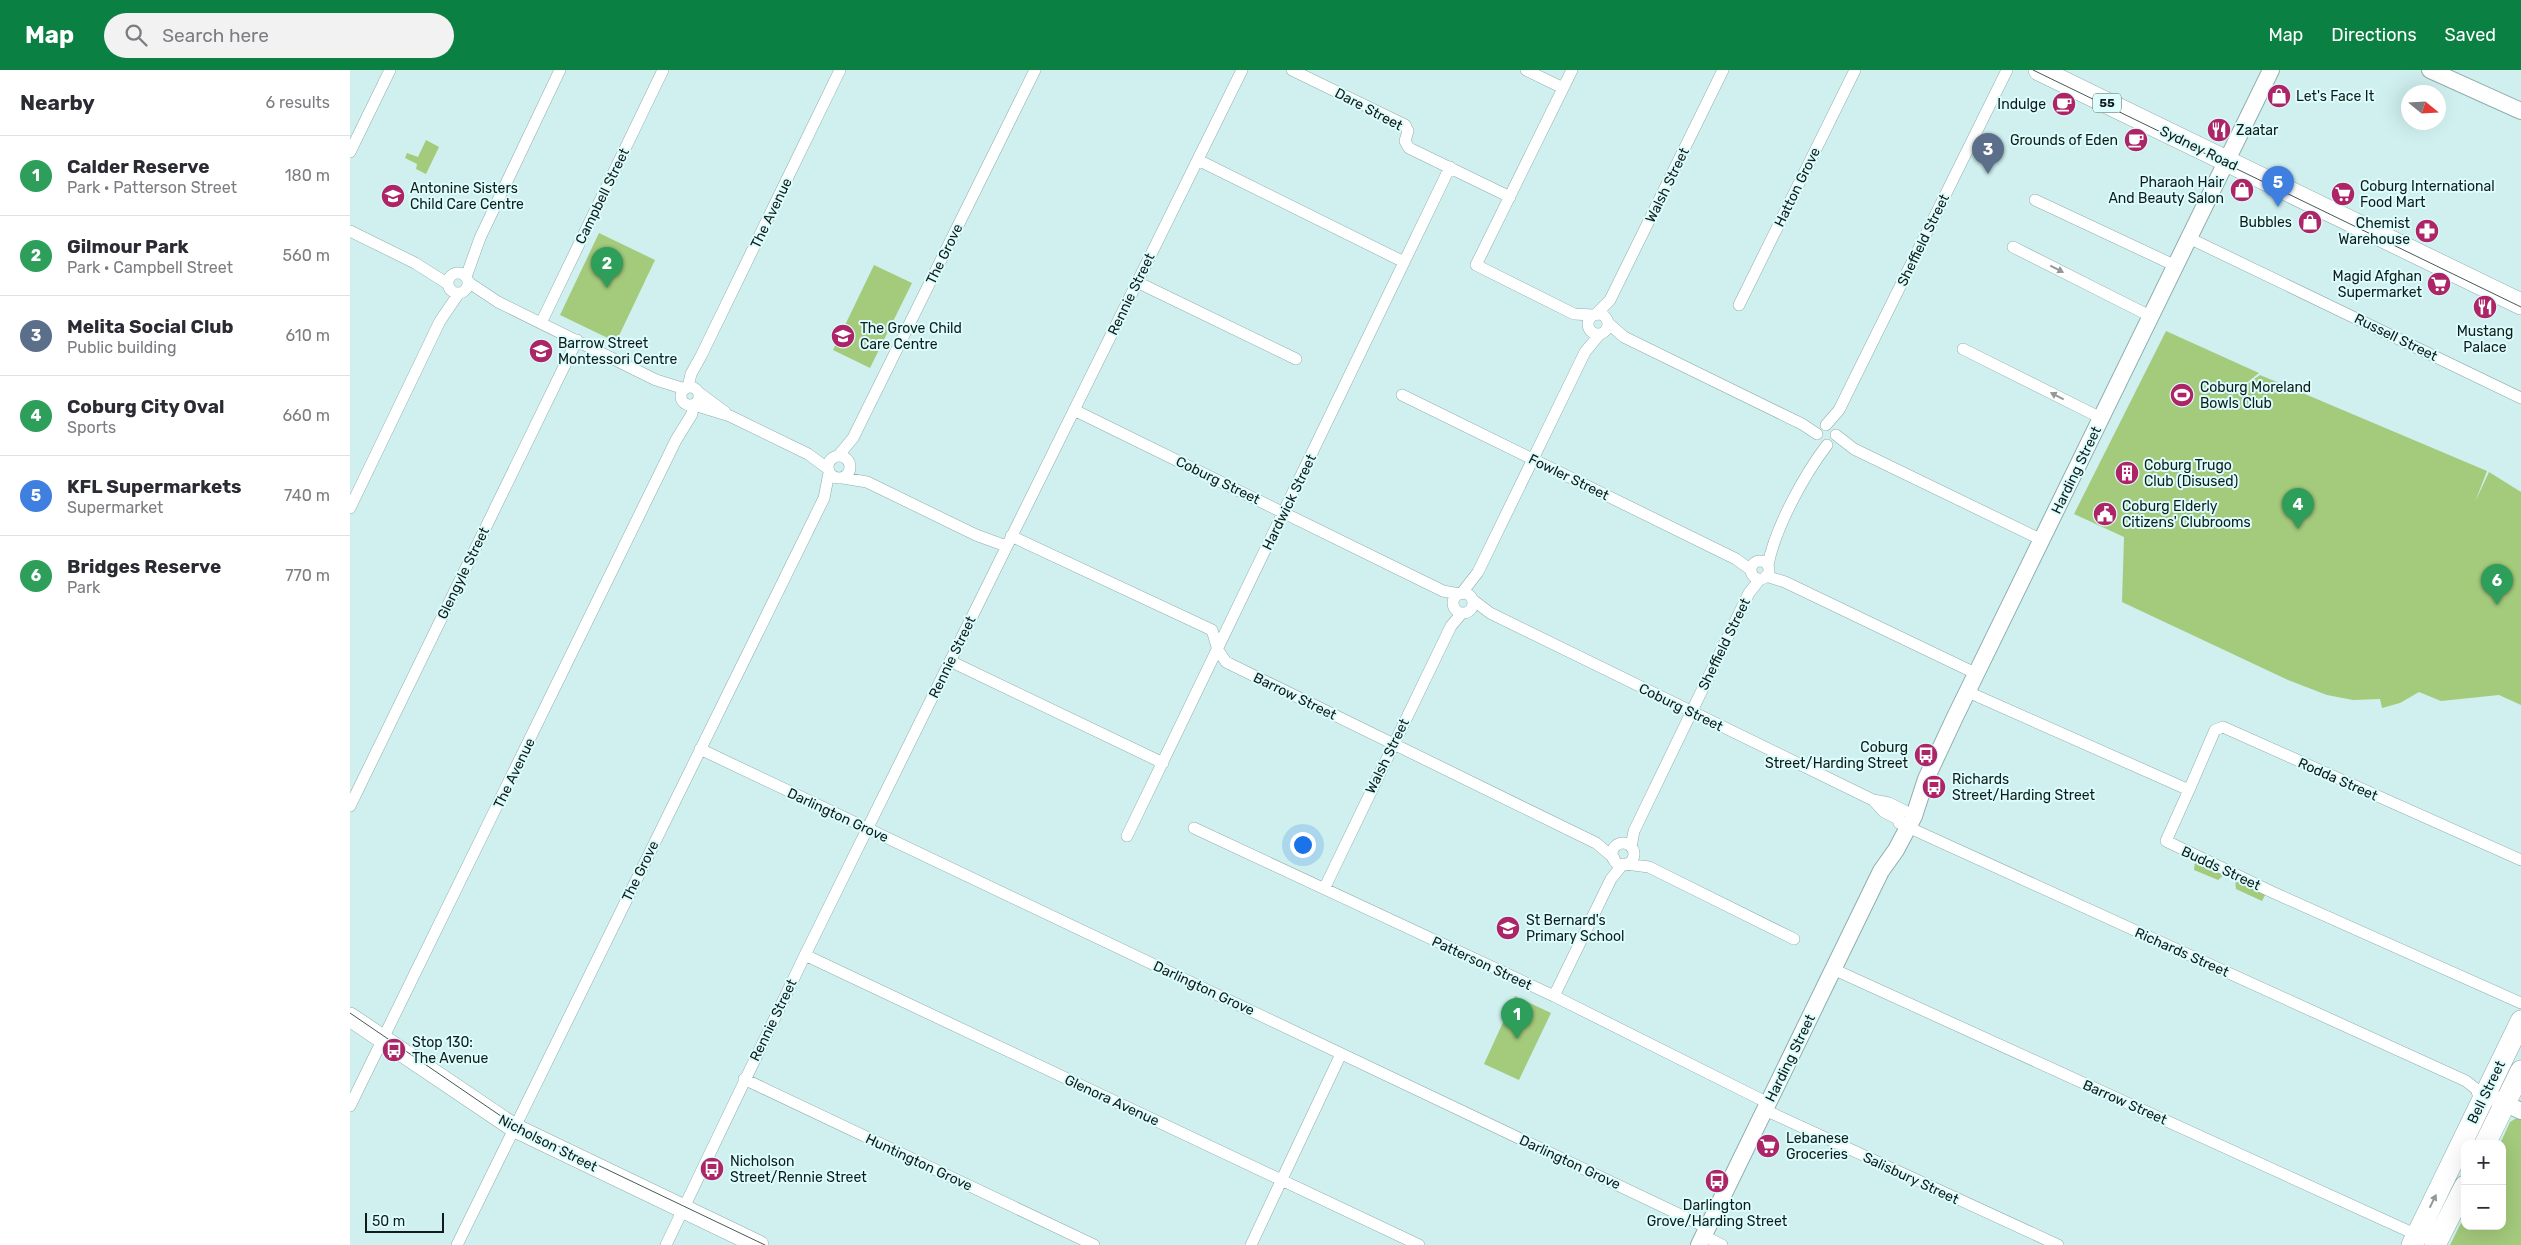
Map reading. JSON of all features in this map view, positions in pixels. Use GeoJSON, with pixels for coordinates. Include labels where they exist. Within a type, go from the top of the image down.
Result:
{"type":"FeatureCollection","features":[{"type":"Feature","properties":{"kind":"highway","name":"Sydney Road"},"geometry":{"type":"LineString","coordinates":[[2039,70],[2521,304]]}},
{"type":"Feature","properties":{"kind":"highway","name":"Bell Street"},"geometry":{"type":"LineString","coordinates":[[2414,1240],[2521,1021]]}},
{"type":"Feature","properties":{"kind":"highway","name":"Bell Street"},"geometry":{"type":"LineString","coordinates":[[2487,1140],[2516,1092]]}},
{"type":"Feature","properties":{"kind":"highway"},"geometry":{"type":"LineString","coordinates":[[2436,1245],[2461,1194]]}},
{"type":"Feature","properties":{"kind":"main road","name":"Nicholson Street"},"geometry":{"type":"LineString","coordinates":[[350,1017],[513,1127],[759,1245]]}},
{"type":"Feature","properties":{"kind":"street"},"geometry":{"type":"LineString","coordinates":[[350,152],[390,70]]}},
{"type":"Feature","properties":{"kind":"street"},"geometry":{"type":"LineString","coordinates":[[350,508],[560,70]]}},
{"type":"Feature","properties":{"kind":"street","name":"Campbell Street"},"geometry":{"type":"LineString","coordinates":[[541,323],[663,70]]}},
{"type":"Feature","properties":{"kind":"street","name":"The Avenue"},"geometry":{"type":"LineString","coordinates":[[350,1106],[676,440],[701,356],[840,70]]}},
{"type":"Feature","properties":{"kind":"street","name":"The Grove"},"geometry":{"type":"LineString","coordinates":[[457,1245],[513,1127],[824,498],[831,464],[853,438],[1035,70]]}},
{"type":"Feature","properties":{"kind":"street","name":"Rennie Street"},"geometry":{"type":"LineString","coordinates":[[666,1245],[805,955],[1242,70]]}},
{"type":"Feature","properties":{"kind":"street","name":"Dare Street"},"geometry":{"type":"LineString","coordinates":[[1292,70],[1405,125],[1408,129],[1405,142],[1407,146],[1510,197]]}},
{"type":"Feature","properties":{"kind":"street"},"geometry":{"type":"LineString","coordinates":[[1526,70],[1563,88]]}},
{"type":"Feature","properties":{"kind":"street"},"geometry":{"type":"LineString","coordinates":[[1572,70],[1476,265],[1600,329],[1624,337],[1802,424],[1821,430],[1832,427],[1832,440]]}},
{"type":"Feature","properties":{"kind":"street","name":"Walsh Street"},"geometry":{"type":"LineString","coordinates":[[1466,597],[1585,352],[1600,329],[1610,300],[1723,70]]}},
{"type":"Feature","properties":{"kind":"street","name":"Hatton Grove"},"geometry":{"type":"LineString","coordinates":[[1739,305],[1855,70]]}},
{"type":"Feature","properties":{"kind":"street","name":"Sheffield Street"},"geometry":{"type":"LineString","coordinates":[[1813,463],[1832,440],[1840,410],[2007,70]]}},
{"type":"Feature","properties":{"kind":"street","name":"Harding Street"},"geometry":{"type":"LineString","coordinates":[[1704,1236],[1881,871],[1896,850],[1903,820],[1921,798],[1926,779],[2271,70]]}},
{"type":"Feature","properties":{"kind":"street"},"geometry":{"type":"LineString","coordinates":[[2430,70],[2521,111]]}},
{"type":"Feature","properties":{"kind":"street"},"geometry":{"type":"LineString","coordinates":[[1198,160],[1404,262]]}},
{"type":"Feature","properties":{"kind":"street","name":"Hardwick Street"},"geometry":{"type":"LineString","coordinates":[[1127,836],[1450,167]]}},
{"type":"Feature","properties":{"kind":"street"},"geometry":{"type":"LineString","coordinates":[[2035,200],[2176,266]]}},
{"type":"Feature","properties":{"kind":"street"},"geometry":{"type":"LineString","coordinates":[[350,231],[831,464]]}},
{"type":"Feature","properties":{"kind":"street","name":"Russell Street"},"geometry":{"type":"LineString","coordinates":[[2189,238],[2521,398]]}},
{"type":"Feature","properties":{"kind":"street"},"geometry":{"type":"LineString","coordinates":[[2013,247],[2150,316]]}},
{"type":"Feature","properties":{"kind":"street"},"geometry":{"type":"LineString","coordinates":[[1137,282],[1296,359]]}},
{"type":"Feature","properties":{"kind":"street","name":"Walsh Street"},"geometry":{"type":"LineString","coordinates":[[1594,315],[1610,300]]}},
{"type":"Feature","properties":{"kind":"street"},"geometry":{"type":"LineString","coordinates":[[1574,314],[1604,316],[1600,329]]}},
{"type":"Feature","properties":{"kind":"street"},"geometry":{"type":"LineString","coordinates":[[1594,315],[1589,320],[1600,329]]}},
{"type":"Feature","properties":{"kind":"street","name":"Glengyle Street"},"geometry":{"type":"LineString","coordinates":[[350,806],[577,340]]}},
{"type":"Feature","properties":{"kind":"street"},"geometry":{"type":"LineString","coordinates":[[1963,349],[2101,418]]}},
{"type":"Feature","properties":{"kind":"street","name":"Fowler Street"},"geometry":{"type":"LineString","coordinates":[[1402,395],[1977,674]]}},
{"type":"Feature","properties":{"kind":"street","name":"Coburg Street"},"geometry":{"type":"LineString","coordinates":[[1074,410],[1443,591],[1466,597],[1490,613],[1873,800],[1884,812],[1903,820]]}},
{"type":"Feature","properties":{"kind":"street","name":"Sheffield Street"},"geometry":{"type":"LineString","coordinates":[[1620,862],[1613,852],[1626,846],[1634,831],[1813,463],[1821,430],[1840,410]]}},
{"type":"Feature","properties":{"kind":"street"},"geometry":{"type":"LineString","coordinates":[[1821,430],[1820,442],[1832,440],[1854,449],[2042,540]]}},
{"type":"Feature","properties":{"kind":"street","name":"The Grove"},"geometry":{"type":"LineString","coordinates":[[850,464],[853,438]]}},
{"type":"Feature","properties":{"kind":"street"},"geometry":{"type":"LineString","coordinates":[[844,457],[850,464],[849,473],[842,478],[834,478],[831,464],[844,457]]}},
{"type":"Feature","properties":{"kind":"street","name":"Barrow Street"},"geometry":{"type":"LineString","coordinates":[[850,464],[868,482]]}},
{"type":"Feature","properties":{"kind":"street","name":"The Grove"},"geometry":{"type":"LineString","coordinates":[[824,498],[842,478]]}},
{"type":"Feature","properties":{"kind":"street","name":"Barrow Street"},"geometry":{"type":"LineString","coordinates":[[842,478],[868,482],[976,535],[1008,541],[1212,630],[1218,650],[1226,662],[1596,843],[1620,862]]}},
{"type":"Feature","properties":{"kind":"street","name":"Coburg Street"},"geometry":{"type":"LineString","coordinates":[[1443,591],[1458,609],[1490,613]]}},
{"type":"Feature","properties":{"kind":"street"},"geometry":{"type":"LineString","coordinates":[[1466,597],[1471,609],[1458,609],[1454,598],[1466,597]]}},
{"type":"Feature","properties":{"kind":"street","name":"Walsh Street"},"geometry":{"type":"LineString","coordinates":[[1325,887],[1458,609]]}},
{"type":"Feature","properties":{"kind":"street"},"geometry":{"type":"LineString","coordinates":[[950,662],[1163,763]]}},
{"type":"Feature","properties":{"kind":"street"},"geometry":{"type":"LineString","coordinates":[[1968,692],[2189,790]]}},
{"type":"Feature","properties":{"kind":"street","name":"Rodda Street"},"geometry":{"type":"LineString","coordinates":[[2189,790],[2216,730],[2223,727],[2521,860]]}},
{"type":"Feature","properties":{"kind":"street","name":"Darlington Grove"},"geometry":{"type":"LineString","coordinates":[[700,749],[1341,1054],[1722,1245]]}},
{"type":"Feature","properties":{"kind":"street","name":"Budds Street"},"geometry":{"type":"LineString","coordinates":[[2189,790],[2166,841],[2521,1003]]}},
{"type":"Feature","properties":{"kind":"street","name":"Richards Street"},"geometry":{"type":"LineString","coordinates":[[1903,820],[2466,1081],[2476,1090],[2488,1088]]}},
{"type":"Feature","properties":{"kind":"street","name":"Patterson Street"},"geometry":{"type":"LineString","coordinates":[[1194,828],[1325,887],[1554,996],[1766,1107]]}},
{"type":"Feature","properties":{"kind":"street","name":"Barrow Street"},"geometry":{"type":"LineString","coordinates":[[1596,843],[1626,846]]}},
{"type":"Feature","properties":{"kind":"street"},"geometry":{"type":"LineString","coordinates":[[1554,996],[1620,862],[1633,858],[1626,846]]}},
{"type":"Feature","properties":{"kind":"street"},"geometry":{"type":"LineString","coordinates":[[1626,846],[1649,867]]}},
{"type":"Feature","properties":{"kind":"street"},"geometry":{"type":"LineString","coordinates":[[1620,862],[1649,867],[1794,938]]}},
{"type":"Feature","properties":{"kind":"street","name":"Glenora Avenue"},"geometry":{"type":"LineString","coordinates":[[805,955],[1419,1245]]}},
{"type":"Feature","properties":{"kind":"street","name":"Barrow Street"},"geometry":{"type":"LineString","coordinates":[[1833,970],[2414,1240]]}},
{"type":"Feature","properties":{"kind":"street"},"geometry":{"type":"LineString","coordinates":[[1251,1245],[1341,1054]]}},
{"type":"Feature","properties":{"kind":"street","name":"Huntington Grove"},"geometry":{"type":"LineString","coordinates":[[744,1080],[1094,1245]]}},
{"type":"Feature","properties":{"kind":"street","name":"Richards Street"},"geometry":{"type":"LineString","coordinates":[[2466,1081],[2481,1083],[2488,1088]]}},
{"type":"Feature","properties":{"kind":"street"},"geometry":{"type":"LineString","coordinates":[[2488,1088],[2516,1092]]}},
{"type":"Feature","properties":{"kind":"street","name":"Salisbury Street"},"geometry":{"type":"LineString","coordinates":[[1766,1107],[2058,1245]]}},
{"type":"Feature","properties":{"kind":"green space"},"geometry":{"type":"Polygon","coordinates":[[[426,140],[439,147],[426,174],[416,169],[417,164],[405,158],[407,153],[418,157],[426,140]]]}},
{"type":"Feature","properties":{"kind":"green space"},"geometry":{"type":"Polygon","coordinates":[[[599,233],[655,260],[616,342],[560,315],[599,233]]]}},
{"type":"Feature","properties":{"kind":"green space"},"geometry":{"type":"Polygon","coordinates":[[[874,265],[912,283],[870,368],[833,350],[874,265]]]}},
{"type":"Feature","properties":{"kind":"green space"},"geometry":{"type":"Polygon","coordinates":[[[2166,331],[2259,373],[2224,401],[2260,375],[2487,471],[2475,502],[2489,472],[2521,492],[2521,705],[2499,695],[2441,701],[2419,692],[2400,703],[2382,708],[2380,699],[2353,700],[2327,695],[2288,680],[2122,602],[2124,537],[2074,514],[2166,331]]]}},
{"type":"Feature","properties":{"kind":"green space"},"geometry":{"type":"Polygon","coordinates":[[[2195,861],[2224,875],[2218,880],[2194,870],[2195,861]]]}},
{"type":"Feature","properties":{"kind":"green space"},"geometry":{"type":"Polygon","coordinates":[[[2235,880],[2266,893],[2262,901],[2236,889],[2235,880]]]}},
{"type":"Feature","properties":{"kind":"green space"},"geometry":{"type":"Polygon","coordinates":[[[1515,996],[1551,1013],[1519,1080],[1484,1064],[1515,996]]]}},
{"type":"Feature","properties":{"kind":"green space"},"geometry":{"type":"Polygon","coordinates":[[[2518,1117],[2521,1118],[2521,1245],[2450,1245],[2461,1223],[2461,1230],[2506,1230],[2506,1140],[2502,1140],[2510,1122],[2518,1117]]]}},
{"type":"Feature","properties":{"kind":"tram line"},"geometry":{"type":"LineString","coordinates":[[2033,70],[2521,307]]}},
{"type":"Feature","properties":{"kind":"tram line"},"geometry":{"type":"LineString","coordinates":[[350,1013],[514,1125],[765,1245]]}},
{"type":"Feature","properties":{"kind":"place","name":"Let's Face It"},"geometry":{"type":"Point","coordinates":[2279,96]}},
{"type":"Feature","properties":{"kind":"place","name":"Indulge"},"geometry":{"type":"Point","coordinates":[2064,104]}},
{"type":"Feature","properties":{"kind":"place","name":"Zaatar"},"geometry":{"type":"Point","coordinates":[2219,130]}},
{"type":"Feature","properties":{"kind":"place","name":"Grounds of Eden"},"geometry":{"type":"Point","coordinates":[2136,140]}},
{"type":"Feature","properties":{"kind":"place","name":"Melita Social Club"},"geometry":{"type":"Point","coordinates":[1988,174]}},
{"type":"Feature","properties":{"kind":"place","name":"Pharaoh Hair And Beauty Salon"},"geometry":{"type":"Point","coordinates":[2242,190]}},
{"type":"Feature","properties":{"kind":"place","name":"Coburg International Food Mart"},"geometry":{"type":"Point","coordinates":[2343,194]}},
{"type":"Feature","properties":{"kind":"place","name":"Antonine Sisters Child Care Centre"},"geometry":{"type":"Point","coordinates":[393,196]}},
{"type":"Feature","properties":{"kind":"place","name":"KFL Supermarkets"},"geometry":{"type":"Point","coordinates":[2278,207]}},
{"type":"Feature","properties":{"kind":"place","name":"Bubbles"},"geometry":{"type":"Point","coordinates":[2310,222]}},
{"type":"Feature","properties":{"kind":"place","name":"Chemist Warehouse"},"geometry":{"type":"Point","coordinates":[2427,231]}},
{"type":"Feature","properties":{"kind":"place","name":"Magid Afghan Supermarket"},"geometry":{"type":"Point","coordinates":[2439,284]}},
{"type":"Feature","properties":{"kind":"place","name":"Gilmour Park"},"geometry":{"type":"Point","coordinates":[607,288]}},
{"type":"Feature","properties":{"kind":"place","name":"Mustang Palace"},"geometry":{"type":"Point","coordinates":[2485,307]}},
{"type":"Feature","properties":{"kind":"place","name":"The Grove Child Care Centre"},"geometry":{"type":"Point","coordinates":[843,336]}},
{"type":"Feature","properties":{"kind":"place","name":"Barrow Street Montessori Centre"},"geometry":{"type":"Point","coordinates":[541,351]}},
{"type":"Feature","properties":{"kind":"place","name":"Coburg Moreland Bowls Club"},"geometry":{"type":"Point","coordinates":[2182,395]}},
{"type":"Feature","properties":{"kind":"place","name":"Coburg Trugo Club (Disused)"},"geometry":{"type":"Point","coordinates":[2127,473]}},
{"type":"Feature","properties":{"kind":"place","name":"Coburg Elderly Citizens' Clubrooms"},"geometry":{"type":"Point","coordinates":[2105,514]}},
{"type":"Feature","properties":{"kind":"place","name":"Coburg City Oval"},"geometry":{"type":"Point","coordinates":[2298,529]}},
{"type":"Feature","properties":{"kind":"place","name":"Bridges Reserve"},"geometry":{"type":"Point","coordinates":[2497,605]}},
{"type":"Feature","properties":{"kind":"place","name":"Coburg Street/Harding Street"},"geometry":{"type":"Point","coordinates":[1926,755]}},
{"type":"Feature","properties":{"kind":"place","name":"Richards Street/Harding Street"},"geometry":{"type":"Point","coordinates":[1934,787]}},
{"type":"Feature","properties":{"kind":"place","name":"St Bernard's Primary School"},"geometry":{"type":"Point","coordinates":[1508,928]}},
{"type":"Feature","properties":{"kind":"place","name":"Calder Reserve"},"geometry":{"type":"Point","coordinates":[1517,1039]}},
{"type":"Feature","properties":{"kind":"place","name":"Stop 130: The Avenue"},"geometry":{"type":"Point","coordinates":[394,1050]}},
{"type":"Feature","properties":{"kind":"place","name":"Lebanese Groceries"},"geometry":{"type":"Point","coordinates":[1768,1146]}},
{"type":"Feature","properties":{"kind":"place","name":"Nicholson Street/Rennie Street"},"geometry":{"type":"Point","coordinates":[712,1169]}},
{"type":"Feature","properties":{"kind":"place","name":"Darlington Grove/Harding Street"},"geometry":{"type":"Point","coordinates":[1717,1181]}}]}
